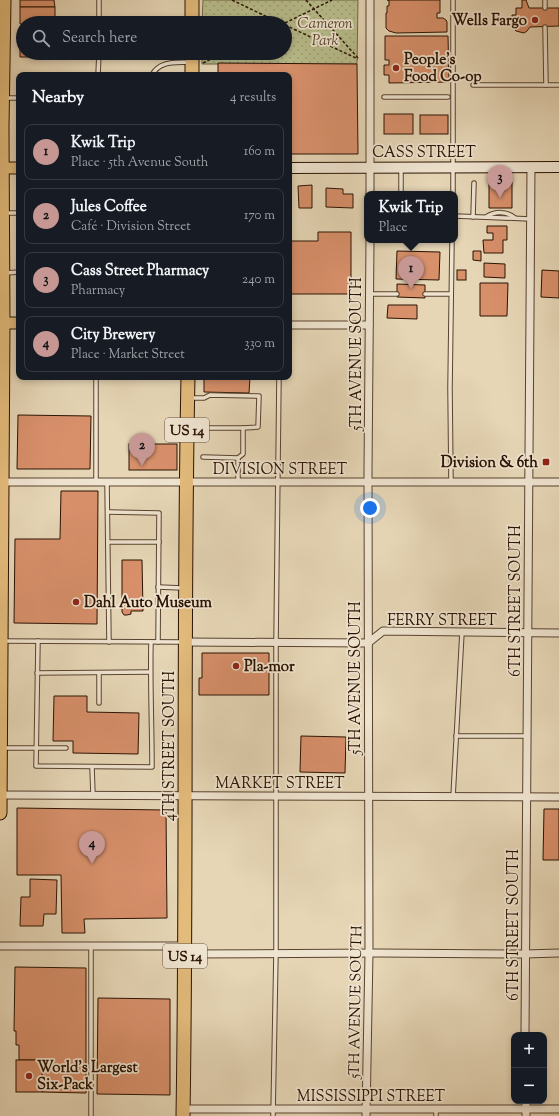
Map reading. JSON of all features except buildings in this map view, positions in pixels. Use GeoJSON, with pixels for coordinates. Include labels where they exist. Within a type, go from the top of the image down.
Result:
{"type":"FeatureCollection","features":[{"type":"Feature","properties":{"kind":"highway"},"geometry":{"type":"LineString","coordinates":[[0,813],[2,323],[1,70],[4,0]]}},
{"type":"Feature","properties":{"kind":"highway"},"geometry":{"type":"LineString","coordinates":[[192,0],[192,16]]}},
{"type":"Feature","properties":{"kind":"highway","name":"4TH STREET SOUTH"},"geometry":{"type":"LineString","coordinates":[[183,1112],[185,950],[186,482],[188,380]]}},
{"type":"Feature","properties":{"kind":"main road","name":"CASS STREET"},"geometry":{"type":"LineString","coordinates":[[292,168],[559,167]]}},
{"type":"Feature","properties":{"kind":"main road"},"geometry":{"type":"LineString","coordinates":[[1,168],[16,168]]}},
{"type":"Feature","properties":{"kind":"main road"},"geometry":{"type":"LineString","coordinates":[[2,323],[16,323]]}},
{"type":"Feature","properties":{"kind":"street"},"geometry":{"type":"LineString","coordinates":[[370,0],[370,191]]}},
{"type":"Feature","properties":{"kind":"street","name":"6TH STREET SOUTH"},"geometry":{"type":"LineString","coordinates":[[526,1032],[525,954],[530,167]]}},
{"type":"Feature","properties":{"kind":"street","name":"5TH AVENUE SOUTH"},"geometry":{"type":"LineString","coordinates":[[366,1113],[369,953],[368,482],[370,243]]}},
{"type":"Feature","properties":{"kind":"street"},"geometry":{"type":"LineString","coordinates":[[292,325],[369,325]]}},
{"type":"Feature","properties":{"kind":"street","name":"DIVISION STREET"},"geometry":{"type":"LineString","coordinates":[[1,482],[559,482]]}},
{"type":"Feature","properties":{"kind":"street","name":"FERRY STREET"},"geometry":{"type":"LineString","coordinates":[[368,643],[383,631],[559,633]]}},
{"type":"Feature","properties":{"kind":"street"},"geometry":{"type":"LineString","coordinates":[[186,642],[368,643]]}},
{"type":"Feature","properties":{"kind":"street","name":"MARKET STREET"},"geometry":{"type":"LineString","coordinates":[[0,794],[559,797]]}},
{"type":"Feature","properties":{"kind":"street"},"geometry":{"type":"LineString","coordinates":[[0,946],[91,946],[276,953],[559,953]]}},
{"type":"Feature","properties":{"kind":"street","name":"MISSISSIPPI STREET"},"geometry":{"type":"LineString","coordinates":[[183,1112],[526,1113],[559,1109]]}},
{"type":"Feature","properties":{"kind":"lane"},"geometry":{"type":"LineString","coordinates":[[99,0],[99,16]]}},
{"type":"Feature","properties":{"kind":"lane"},"geometry":{"type":"LineString","coordinates":[[453,0],[453,191]]}},
{"type":"Feature","properties":{"kind":"lane"},"geometry":{"type":"LineString","coordinates":[[545,0],[545,8]]}},
{"type":"Feature","properties":{"kind":"lane"},"geometry":{"type":"LineString","coordinates":[[544,26],[546,85]]}},
{"type":"Feature","properties":{"kind":"lane"},"geometry":{"type":"LineString","coordinates":[[98,60],[98,72]]}},
{"type":"Feature","properties":{"kind":"lane"},"geometry":{"type":"LineString","coordinates":[[154,72],[166,63],[194,63]]}},
{"type":"Feature","properties":{"kind":"lane"},"geometry":{"type":"LineString","coordinates":[[473,85],[559,85]]}},
{"type":"Feature","properties":{"kind":"lane"},"geometry":{"type":"LineString","coordinates":[[384,97],[448,97]]}},
{"type":"Feature","properties":{"kind":"lane"},"geometry":{"type":"LineString","coordinates":[[2,98],[16,98]]}},
{"type":"Feature","properties":{"kind":"lane"},"geometry":{"type":"LineString","coordinates":[[401,167],[401,191]]}},
{"type":"Feature","properties":{"kind":"lane"},"geometry":{"type":"LineString","coordinates":[[473,217],[474,183]]}},
{"type":"Feature","properties":{"kind":"lane"},"geometry":{"type":"LineString","coordinates":[[2,213],[16,212]]}},
{"type":"Feature","properties":{"kind":"lane"},"geometry":{"type":"LineString","coordinates":[[458,216],[530,218]]}},
{"type":"Feature","properties":{"kind":"lane"},"geometry":{"type":"LineString","coordinates":[[451,482],[450,388],[452,243]]}},
{"type":"Feature","properties":{"kind":"lane"},"geometry":{"type":"LineString","coordinates":[[2,273],[16,272]]}},
{"type":"Feature","properties":{"kind":"lane"},"geometry":{"type":"LineString","coordinates":[[369,294],[397,294]]}},
{"type":"Feature","properties":{"kind":"lane"},"geometry":{"type":"LineString","coordinates":[[424,294],[452,294]]}},
{"type":"Feature","properties":{"kind":"lane"},"geometry":{"type":"LineString","coordinates":[[96,380],[96,482]]}},
{"type":"Feature","properties":{"kind":"lane"},"geometry":{"type":"LineString","coordinates":[[273,1113],[276,953],[276,643],[279,380]]}},
{"type":"Feature","properties":{"kind":"lane"},"geometry":{"type":"LineString","coordinates":[[187,428],[258,427],[259,396],[210,396],[204,398],[188,398]]}},
{"type":"Feature","properties":{"kind":"lane"},"geometry":{"type":"LineString","coordinates":[[203,457],[238,458],[243,454],[243,428]]}},
{"type":"Feature","properties":{"kind":"lane"},"geometry":{"type":"LineString","coordinates":[[238,458],[238,482]]}},
{"type":"Feature","properties":{"kind":"lane"},"geometry":{"type":"LineString","coordinates":[[108,482],[109,642]]}},
{"type":"Feature","properties":{"kind":"lane"},"geometry":{"type":"LineString","coordinates":[[108,512],[159,513],[158,642]]}},
{"type":"Feature","properties":{"kind":"lane"},"geometry":{"type":"LineString","coordinates":[[108,542],[159,542]]}},
{"type":"Feature","properties":{"kind":"lane"},"geometry":{"type":"LineString","coordinates":[[158,587],[186,588]]}},
{"type":"Feature","properties":{"kind":"lane"},"geometry":{"type":"LineString","coordinates":[[453,797],[462,632]]}},
{"type":"Feature","properties":{"kind":"lane"},"geometry":{"type":"LineString","coordinates":[[1,641],[186,642]]}},
{"type":"Feature","properties":{"kind":"lane"},"geometry":{"type":"LineString","coordinates":[[38,641],[36,766],[92,767],[152,767],[150,642]]}},
{"type":"Feature","properties":{"kind":"lane"},"geometry":{"type":"LineString","coordinates":[[37,673],[150,672]]}},
{"type":"Feature","properties":{"kind":"lane"},"geometry":{"type":"LineString","coordinates":[[99,673],[99,703]]}},
{"type":"Feature","properties":{"kind":"lane"},"geometry":{"type":"LineString","coordinates":[[456,736],[527,736]]}},
{"type":"Feature","properties":{"kind":"lane"},"geometry":{"type":"LineString","coordinates":[[0,748],[66,748]]}},
{"type":"Feature","properties":{"kind":"lane"},"geometry":{"type":"LineString","coordinates":[[92,767],[93,795]]}},
{"type":"Feature","properties":{"kind":"lane"},"geometry":{"type":"LineString","coordinates":[[91,946],[91,1116]]}},
{"type":"Feature","properties":{"kind":"path"},"geometry":{"type":"LineString","coordinates":[[232,0],[265,16]]}},
{"type":"Feature","properties":{"kind":"path"},"geometry":{"type":"LineString","coordinates":[[292,27],[358,59],[306,0]]}},
{"type":"Feature","properties":{"kind":"path"},"geometry":{"type":"LineString","coordinates":[[292,20],[332,0]]}},
{"type":"Feature","properties":{"kind":"green space","name":"Cameron Park"},"geometry":{"type":"Polygon","coordinates":[[[203,0],[358,0],[357,64],[202,64],[202,60],[292,60],[292,16],[202,16],[203,0]]]}},
{"type":"Feature","properties":{"kind":"place","name":"Wells Fargo"},"geometry":{"type":"Point","coordinates":[535,20]}},
{"type":"Feature","properties":{"kind":"place","name":"People’s Food Co-op"},"geometry":{"type":"Point","coordinates":[396,68]}},
{"type":"Feature","properties":{"kind":"place","name":"Cass Street Pharmacy"},"geometry":{"type":"Point","coordinates":[500,198]}},
{"type":"Feature","properties":{"kind":"place","name":"Kwik Trip"},"geometry":{"type":"Point","coordinates":[411,289]}},
{"type":"Feature","properties":{"kind":"place","name":"Division & 6th"},"geometry":{"type":"Point","coordinates":[546,462]}},
{"type":"Feature","properties":{"kind":"place","name":"Jules Coffee"},"geometry":{"type":"Point","coordinates":[142,466]}},
{"type":"Feature","properties":{"kind":"place","name":"Dahl Auto Museum"},"geometry":{"type":"Point","coordinates":[76,602]}},
{"type":"Feature","properties":{"kind":"place","name":"Pla-mor"},"geometry":{"type":"Point","coordinates":[236,666]}},
{"type":"Feature","properties":{"kind":"place","name":"City Brewery"},"geometry":{"type":"Point","coordinates":[92,864]}},
{"type":"Feature","properties":{"kind":"place","name":"World's Largest Six-Pack"},"geometry":{"type":"Point","coordinates":[29,1076]}}]}
